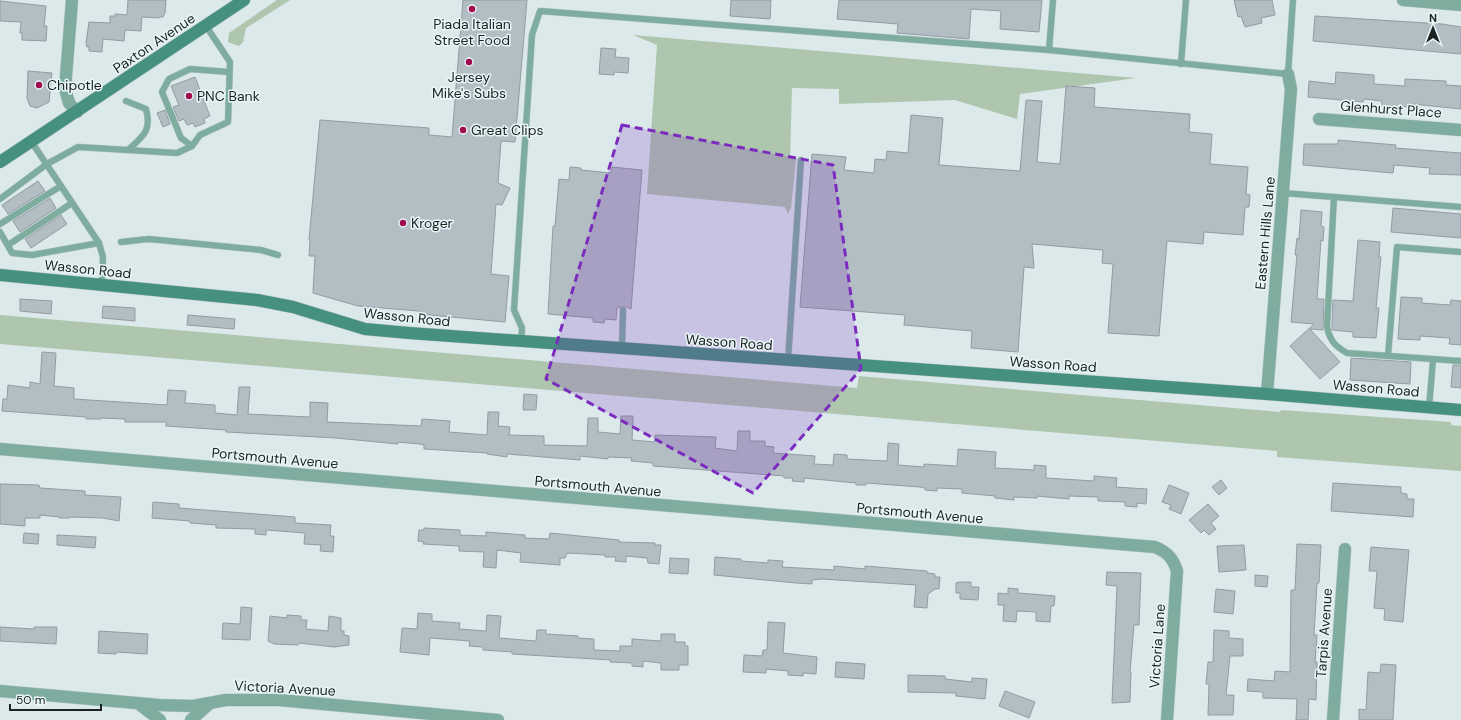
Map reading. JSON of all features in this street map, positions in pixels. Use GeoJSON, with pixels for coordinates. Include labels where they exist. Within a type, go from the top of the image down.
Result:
{"type":"FeatureCollection","features":[{"type":"Feature","properties":{"kind":"street"},"geometry":{"type":"LineString","coordinates":[[72,0],[66,89],[69,103],[77,112]]}},
{"type":"Feature","properties":{"kind":"street","name":"Paxton Avenue"},"geometry":{"type":"LineString","coordinates":[[0,162],[244,0]]}},
{"type":"Feature","properties":{"kind":"street"},"geometry":{"type":"LineString","coordinates":[[1403,0],[1461,5]]}},
{"type":"Feature","properties":{"kind":"street","name":"Eastern Hills Lane"},"geometry":{"type":"LineString","coordinates":[[1267,394],[1291,89],[1288,74]]}},
{"type":"Feature","properties":{"kind":"street","name":"Glenhurst Place"},"geometry":{"type":"LineString","coordinates":[[1319,119],[1461,130]]}},
{"type":"Feature","properties":{"kind":"street","name":"Wasson Road"},"geometry":{"type":"LineString","coordinates":[[0,275],[257,300],[293,307],[365,329],[622,350],[1267,394],[1461,410]]}},
{"type":"Feature","properties":{"kind":"street","name":"Portsmouth Avenue"},"geometry":{"type":"LineString","coordinates":[[0,449],[1155,547],[1170,555],[1174,562],[1177,575]]}},
{"type":"Feature","properties":{"kind":"street","name":"Tarpis Avenue"},"geometry":{"type":"LineString","coordinates":[[1332,720],[1345,549]]}},
{"type":"Feature","properties":{"kind":"street","name":"Victoria Lane"},"geometry":{"type":"LineString","coordinates":[[1167,720],[1177,575]]}},
{"type":"Feature","properties":{"kind":"street","name":"Victoria Avenue"},"geometry":{"type":"LineString","coordinates":[[0,691],[138,703],[193,706],[226,700],[279,700],[498,720]]}},
{"type":"Feature","properties":{"kind":"street"},"geometry":{"type":"LineString","coordinates":[[138,703],[160,720]]}},
{"type":"Feature","properties":{"kind":"street"},"geometry":{"type":"LineString","coordinates":[[191,720],[209,704]]}},
{"type":"Feature","properties":{"kind":"lane"},"geometry":{"type":"LineString","coordinates":[[1049,50],[1053,0]]}},
{"type":"Feature","properties":{"kind":"lane"},"geometry":{"type":"LineString","coordinates":[[1181,64],[1186,0]]}},
{"type":"Feature","properties":{"kind":"lane"},"geometry":{"type":"LineString","coordinates":[[521,342],[522,328],[514,310],[532,35],[540,11],[1049,50],[1288,74],[1293,0]]}},
{"type":"Feature","properties":{"kind":"lane"},"geometry":{"type":"LineString","coordinates":[[0,199],[47,164],[78,147],[177,153],[192,146],[200,135],[228,122],[230,62],[206,26]]}},
{"type":"Feature","properties":{"kind":"lane"},"geometry":{"type":"LineString","coordinates":[[192,146],[181,138],[162,92],[169,79],[190,69],[229,72]]}},
{"type":"Feature","properties":{"kind":"lane"},"geometry":{"type":"LineString","coordinates":[[126,101],[146,109],[149,120],[146,133],[128,150]]}},
{"type":"Feature","properties":{"kind":"lane"},"geometry":{"type":"LineString","coordinates":[[31,141],[99,243],[103,257],[102,285]]}},
{"type":"Feature","properties":{"kind":"lane"},"geometry":{"type":"LineString","coordinates":[[788,361],[801,160]]}},
{"type":"Feature","properties":{"kind":"lane"},"geometry":{"type":"LineString","coordinates":[[0,224],[61,186]]}},
{"type":"Feature","properties":{"kind":"lane"},"geometry":{"type":"LineString","coordinates":[[1284,193],[1461,207]]}},
{"type":"Feature","properties":{"kind":"lane"},"geometry":{"type":"LineString","coordinates":[[1334,197],[1326,328],[1330,339],[1335,346],[1347,353],[1461,361]]}},
{"type":"Feature","properties":{"kind":"lane"},"geometry":{"type":"LineString","coordinates":[[8,245],[72,203]]}},
{"type":"Feature","properties":{"kind":"lane"},"geometry":{"type":"LineString","coordinates":[[0,232],[12,253],[32,255],[99,243]]}},
{"type":"Feature","properties":{"kind":"lane"},"geometry":{"type":"LineString","coordinates":[[121,242],[149,239],[261,250],[278,255]]}},
{"type":"Feature","properties":{"kind":"lane"},"geometry":{"type":"LineString","coordinates":[[1388,356],[1397,247],[1461,252]]}},
{"type":"Feature","properties":{"kind":"lane"},"geometry":{"type":"LineString","coordinates":[[622,350],[623,310]]}},
{"type":"Feature","properties":{"kind":"lane"},"geometry":{"type":"LineString","coordinates":[[1429,408],[1433,360]]}},
{"type":"Feature","properties":{"kind":"highlighted area"},"geometry":{"type":"Polygon","coordinates":[[[622,125],[833,165],[861,369],[753,493],[546,379],[622,125]]]}},
{"type":"Feature","properties":{"kind":"green space"},"geometry":{"type":"Polygon","coordinates":[[[277,0],[290,0],[246,28],[243,42],[239,46],[228,42],[229,33],[277,0]]]}},
{"type":"Feature","properties":{"kind":"green space"},"geometry":{"type":"Polygon","coordinates":[[[633,35],[1136,78],[1020,94],[1017,119],[955,100],[839,104],[839,89],[792,88],[790,158],[796,159],[791,208],[788,214],[785,207],[647,194],[657,45],[633,35]]]}},
{"type":"Feature","properties":{"kind":"green space"},"geometry":{"type":"Polygon","coordinates":[[[0,315],[857,388],[859,376],[1280,412],[1281,410],[1451,422],[1451,425],[1461,426],[1461,471],[1277,457],[1277,451],[0,344],[0,315]]]}},
{"type":"Feature","properties":{"kind":"building"},"geometry":{"type":"Polygon","coordinates":[[[128,0],[166,0],[165,13],[163,17],[159,18],[142,17],[141,31],[125,30],[124,41],[103,39],[102,52],[89,51],[89,47],[87,47],[86,43],[89,22],[110,23],[110,16],[115,16],[115,14],[127,15],[128,0]]]}},
{"type":"Feature","properties":{"kind":"building","name":"Kroger"},"geometry":{"type":"Polygon","coordinates":[[[463,0],[527,0],[515,142],[501,141],[498,183],[510,188],[502,205],[496,204],[491,274],[509,276],[505,322],[419,314],[419,311],[358,306],[313,293],[315,256],[309,256],[309,240],[320,120],[429,128],[429,135],[452,137],[463,0]]]}},
{"type":"Feature","properties":{"kind":"building"},"geometry":{"type":"Polygon","coordinates":[[[731,0],[771,0],[770,19],[730,16],[731,0]]]}},
{"type":"Feature","properties":{"kind":"building"},"geometry":{"type":"Polygon","coordinates":[[[839,0],[1042,0],[1039,32],[1000,29],[1001,11],[971,9],[969,39],[897,33],[898,24],[837,19],[839,0]]]}},
{"type":"Feature","properties":{"kind":"building"},"geometry":{"type":"Polygon","coordinates":[[[1234,0],[1272,0],[1275,15],[1261,18],[1262,23],[1245,27],[1241,16],[1238,17],[1234,0]]]}},
{"type":"Feature","properties":{"kind":"building"},"geometry":{"type":"Polygon","coordinates":[[[0,1],[46,6],[44,26],[47,26],[46,41],[22,40],[22,33],[20,33],[21,22],[0,21],[0,1]]]}},
{"type":"Feature","properties":{"kind":"building"},"geometry":{"type":"Polygon","coordinates":[[[1315,16],[1442,24],[1461,27],[1461,54],[1313,41],[1315,16]]]}},
{"type":"Feature","properties":{"kind":"building"},"geometry":{"type":"Polygon","coordinates":[[[601,48],[616,49],[615,57],[629,58],[628,73],[614,72],[614,75],[599,74],[601,48]]]}},
{"type":"Feature","properties":{"kind":"building","name":"Chipotle"},"geometry":{"type":"Polygon","coordinates":[[[28,71],[52,73],[49,102],[37,108],[30,106],[27,98],[28,71]]]}},
{"type":"Feature","properties":{"kind":"building"},"geometry":{"type":"Polygon","coordinates":[[[1336,72],[1374,75],[1374,84],[1405,86],[1405,79],[1446,81],[1446,85],[1461,86],[1461,109],[1413,104],[1412,107],[1382,106],[1382,101],[1364,99],[1363,102],[1308,97],[1309,81],[1335,84],[1336,72]]]}},
{"type":"Feature","properties":{"kind":"building","name":"PNC Bank"},"geometry":{"type":"Polygon","coordinates":[[[195,77],[210,116],[204,119],[205,123],[195,127],[193,123],[187,125],[184,119],[179,121],[173,107],[179,105],[171,86],[195,77]]]}},
{"type":"Feature","properties":{"kind":"building"},"geometry":{"type":"Polygon","coordinates":[[[1066,86],[1095,88],[1094,107],[1190,114],[1189,132],[1212,134],[1210,164],[1248,167],[1246,194],[1250,195],[1249,207],[1245,207],[1243,235],[1204,232],[1203,244],[1167,241],[1159,336],[1108,333],[1113,264],[1102,263],[1103,250],[1032,244],[1034,268],[1024,267],[1018,352],[971,348],[972,331],[904,325],[905,315],[800,307],[812,154],[846,157],[844,170],[874,173],[875,159],[886,160],[887,151],[908,153],[911,115],[943,118],[939,165],[1020,171],[1026,100],[1042,101],[1037,162],[1060,164],[1066,86]]]}},
{"type":"Feature","properties":{"kind":"building"},"geometry":{"type":"Polygon","coordinates":[[[165,110],[170,124],[163,127],[157,113],[165,110]]]}},
{"type":"Feature","properties":{"kind":"building"},"geometry":{"type":"Polygon","coordinates":[[[1338,140],[1396,145],[1395,148],[1461,153],[1461,175],[1429,174],[1430,168],[1394,165],[1393,173],[1303,165],[1304,144],[1338,144],[1338,140]]]}},
{"type":"Feature","properties":{"kind":"building"},"geometry":{"type":"Polygon","coordinates":[[[570,167],[581,168],[581,170],[611,173],[612,167],[642,170],[631,309],[624,306],[617,308],[616,320],[605,319],[604,323],[593,322],[593,318],[548,314],[553,226],[555,226],[559,179],[569,180],[570,167]]]}},
{"type":"Feature","properties":{"kind":"building"},"geometry":{"type":"Polygon","coordinates":[[[38,181],[45,191],[8,214],[2,205],[38,181]]]}},
{"type":"Feature","properties":{"kind":"building"},"geometry":{"type":"Polygon","coordinates":[[[50,198],[56,208],[20,232],[13,221],[50,198]]]}},
{"type":"Feature","properties":{"kind":"building"},"geometry":{"type":"Polygon","coordinates":[[[1393,208],[1461,214],[1461,238],[1391,232],[1393,208]]]}},
{"type":"Feature","properties":{"kind":"building"},"geometry":{"type":"Polygon","coordinates":[[[1301,210],[1322,212],[1321,226],[1324,227],[1323,241],[1321,240],[1317,299],[1324,299],[1323,330],[1310,329],[1340,362],[1320,379],[1290,346],[1314,324],[1291,322],[1297,255],[1295,255],[1297,238],[1299,239],[1301,210]]]}},
{"type":"Feature","properties":{"kind":"building"},"geometry":{"type":"Polygon","coordinates":[[[61,215],[67,224],[31,248],[25,239],[61,215]]]}},
{"type":"Feature","properties":{"kind":"building"},"geometry":{"type":"Polygon","coordinates":[[[1358,240],[1380,242],[1379,257],[1381,257],[1376,308],[1379,308],[1376,338],[1353,337],[1353,332],[1332,330],[1333,300],[1353,301],[1358,240]]]}},
{"type":"Feature","properties":{"kind":"building"},"geometry":{"type":"Polygon","coordinates":[[[1401,297],[1422,298],[1422,303],[1450,305],[1451,300],[1461,301],[1461,345],[1449,344],[1450,338],[1420,336],[1420,340],[1398,339],[1401,297]]]}},
{"type":"Feature","properties":{"kind":"building"},"geometry":{"type":"Polygon","coordinates":[[[20,299],[52,301],[51,314],[20,311],[20,299]]]}},
{"type":"Feature","properties":{"kind":"building"},"geometry":{"type":"Polygon","coordinates":[[[103,306],[135,308],[135,321],[102,318],[103,306]]]}},
{"type":"Feature","properties":{"kind":"building"},"geometry":{"type":"Polygon","coordinates":[[[188,315],[235,319],[234,329],[187,325],[188,315]]]}},
{"type":"Feature","properties":{"kind":"building"},"geometry":{"type":"Polygon","coordinates":[[[42,352],[56,353],[54,386],[74,388],[74,399],[167,405],[168,390],[186,391],[185,403],[215,405],[215,413],[237,415],[239,387],[250,387],[248,414],[310,417],[310,402],[328,403],[327,422],[421,426],[422,419],[450,421],[449,432],[487,435],[488,412],[499,412],[498,426],[510,427],[509,435],[544,436],[544,445],[587,446],[588,418],[598,418],[598,432],[620,434],[621,416],[633,416],[632,440],[655,442],[655,435],[716,437],[715,448],[737,451],[738,431],[750,431],[750,441],[765,441],[765,446],[774,447],[773,453],[815,456],[814,464],[833,465],[834,454],[847,455],[847,459],[887,461],[888,443],[899,444],[898,465],[924,467],[924,464],[957,466],[958,449],[996,452],[995,468],[1034,470],[1034,465],[1046,466],[1046,478],[1094,481],[1094,476],[1117,478],[1116,487],[1147,489],[1146,504],[1137,503],[1137,507],[1125,506],[1125,502],[1098,501],[1098,497],[1069,496],[1069,499],[1037,496],[1037,498],[1014,497],[1014,500],[995,498],[995,496],[962,493],[962,489],[937,488],[937,491],[925,490],[925,488],[920,487],[866,483],[866,485],[856,485],[856,483],[804,478],[804,482],[792,481],[793,478],[784,478],[784,476],[653,466],[653,463],[631,461],[632,458],[608,457],[608,459],[580,456],[580,460],[507,454],[507,457],[487,453],[424,449],[424,445],[420,444],[398,442],[398,444],[336,438],[226,432],[226,430],[166,426],[166,422],[125,422],[125,419],[86,419],[86,417],[2,411],[3,399],[7,399],[8,385],[30,388],[30,382],[40,384],[42,352]]]}},
{"type":"Feature","properties":{"kind":"building"},"geometry":{"type":"Polygon","coordinates":[[[1351,358],[1411,362],[1410,384],[1350,380],[1351,358]]]}},
{"type":"Feature","properties":{"kind":"building"},"geometry":{"type":"Polygon","coordinates":[[[1453,365],[1461,365],[1461,388],[1451,387],[1453,365]]]}},
{"type":"Feature","properties":{"kind":"building"},"geometry":{"type":"Polygon","coordinates":[[[524,394],[537,395],[536,410],[523,410],[524,394]]]}},
{"type":"Feature","properties":{"kind":"building"},"geometry":{"type":"Polygon","coordinates":[[[1221,480],[1227,488],[1219,495],[1212,487],[1221,480]]]}},
{"type":"Feature","properties":{"kind":"building"},"geometry":{"type":"Polygon","coordinates":[[[1333,483],[1401,487],[1401,493],[1407,494],[1407,499],[1414,499],[1413,517],[1331,511],[1333,483]]]}},
{"type":"Feature","properties":{"kind":"building"},"geometry":{"type":"Polygon","coordinates":[[[0,484],[39,485],[40,488],[85,491],[85,495],[121,497],[119,521],[103,518],[59,518],[40,515],[40,518],[25,518],[25,526],[0,524],[0,484]]]}},
{"type":"Feature","properties":{"kind":"building"},"geometry":{"type":"Polygon","coordinates":[[[1169,485],[1189,493],[1181,514],[1169,509],[1171,505],[1162,502],[1169,485]]]}},
{"type":"Feature","properties":{"kind":"building"},"geometry":{"type":"Polygon","coordinates":[[[153,502],[179,504],[179,508],[295,517],[295,523],[331,525],[330,536],[334,536],[333,552],[320,551],[321,545],[304,544],[305,533],[266,530],[266,535],[255,534],[255,529],[216,528],[216,525],[152,518],[153,502]]]}},
{"type":"Feature","properties":{"kind":"building"},"geometry":{"type":"Polygon","coordinates":[[[1208,504],[1219,516],[1211,523],[1216,529],[1209,535],[1204,530],[1201,533],[1189,520],[1208,504]]]}},
{"type":"Feature","properties":{"kind":"building"},"geometry":{"type":"Polygon","coordinates":[[[424,528],[460,530],[460,535],[486,536],[486,532],[525,535],[525,538],[549,539],[550,533],[619,540],[619,542],[655,543],[655,545],[661,545],[659,564],[648,563],[647,558],[626,556],[626,562],[615,561],[616,557],[605,557],[605,555],[567,553],[565,558],[560,558],[560,565],[520,562],[521,553],[497,550],[496,568],[483,567],[484,552],[459,551],[459,546],[423,544],[424,542],[418,541],[419,530],[424,530],[424,528]]]}},
{"type":"Feature","properties":{"kind":"building"},"geometry":{"type":"Polygon","coordinates":[[[24,533],[39,534],[38,544],[23,543],[24,533]]]}},
{"type":"Feature","properties":{"kind":"building"},"geometry":{"type":"Polygon","coordinates":[[[57,535],[96,537],[95,548],[57,545],[57,535]]]}},
{"type":"Feature","properties":{"kind":"building"},"geometry":{"type":"Polygon","coordinates":[[[1297,544],[1321,545],[1314,635],[1317,635],[1315,662],[1317,662],[1316,700],[1309,699],[1308,720],[1296,720],[1297,699],[1263,698],[1263,692],[1247,691],[1248,679],[1274,681],[1275,671],[1290,672],[1291,590],[1295,590],[1297,544]]]}},
{"type":"Feature","properties":{"kind":"building"},"geometry":{"type":"Polygon","coordinates":[[[1244,545],[1246,570],[1219,572],[1217,546],[1244,545]]]}},
{"type":"Feature","properties":{"kind":"building"},"geometry":{"type":"Polygon","coordinates":[[[1371,547],[1409,550],[1403,622],[1384,620],[1385,609],[1374,608],[1377,571],[1369,571],[1371,547]]]}},
{"type":"Feature","properties":{"kind":"building"},"geometry":{"type":"Polygon","coordinates":[[[715,557],[768,563],[768,560],[783,561],[782,567],[834,570],[834,566],[865,569],[865,566],[927,571],[927,573],[935,574],[935,577],[940,577],[939,589],[935,589],[928,594],[927,608],[914,607],[916,585],[821,579],[812,580],[812,584],[714,575],[715,557]]]}},
{"type":"Feature","properties":{"kind":"building"},"geometry":{"type":"Polygon","coordinates":[[[670,558],[689,559],[688,574],[669,573],[670,558]]]}},
{"type":"Feature","properties":{"kind":"building"},"geometry":{"type":"Polygon","coordinates":[[[1107,572],[1141,573],[1139,625],[1134,625],[1130,672],[1130,702],[1112,703],[1117,586],[1106,585],[1107,572]]]}},
{"type":"Feature","properties":{"kind":"building"},"geometry":{"type":"Polygon","coordinates":[[[1255,575],[1268,576],[1267,587],[1255,586],[1255,575]]]}},
{"type":"Feature","properties":{"kind":"building"},"geometry":{"type":"Polygon","coordinates":[[[971,582],[971,587],[979,587],[978,600],[960,599],[960,593],[956,593],[956,583],[971,582]]]}},
{"type":"Feature","properties":{"kind":"building"},"geometry":{"type":"Polygon","coordinates":[[[1008,588],[1018,589],[1018,593],[1055,596],[1054,606],[1051,606],[1050,622],[1036,621],[1036,612],[1017,611],[1016,622],[1003,621],[1004,605],[998,605],[998,593],[1008,594],[1008,588]]]}},
{"type":"Feature","properties":{"kind":"building"},"geometry":{"type":"Polygon","coordinates":[[[1216,589],[1235,591],[1233,614],[1214,612],[1216,589]]]}},
{"type":"Feature","properties":{"kind":"building"},"geometry":{"type":"Polygon","coordinates":[[[241,607],[252,608],[250,640],[222,639],[223,623],[240,624],[241,607]]]}},
{"type":"Feature","properties":{"kind":"building"},"geometry":{"type":"Polygon","coordinates":[[[418,613],[432,614],[432,621],[460,623],[459,629],[486,631],[487,615],[501,616],[499,638],[536,641],[537,630],[546,630],[546,634],[578,636],[578,638],[594,639],[594,650],[620,651],[620,646],[632,646],[632,639],[661,641],[661,634],[675,634],[675,642],[685,642],[685,646],[688,646],[688,665],[679,665],[679,670],[661,670],[661,663],[643,661],[643,667],[632,666],[632,663],[610,662],[611,660],[512,654],[512,652],[483,650],[483,647],[469,646],[470,641],[430,638],[429,655],[400,652],[402,628],[417,629],[418,613]]]}},
{"type":"Feature","properties":{"kind":"building"},"geometry":{"type":"Polygon","coordinates":[[[287,615],[301,616],[301,620],[307,620],[306,629],[328,631],[329,616],[341,618],[341,631],[344,631],[344,635],[349,636],[349,645],[334,647],[299,643],[298,645],[274,644],[268,641],[270,616],[287,618],[287,615]]]}},
{"type":"Feature","properties":{"kind":"building"},"geometry":{"type":"Polygon","coordinates":[[[768,622],[785,623],[783,653],[817,657],[816,674],[803,673],[803,676],[788,675],[788,671],[766,669],[766,673],[743,672],[744,655],[762,656],[763,650],[767,650],[768,622]]]}},
{"type":"Feature","properties":{"kind":"building"},"geometry":{"type":"Polygon","coordinates":[[[0,627],[34,629],[34,627],[57,627],[56,644],[0,641],[0,627]]]}},
{"type":"Feature","properties":{"kind":"building"},"geometry":{"type":"Polygon","coordinates":[[[1214,630],[1229,631],[1229,638],[1243,639],[1243,656],[1230,656],[1226,695],[1234,695],[1233,715],[1208,715],[1209,684],[1206,684],[1208,662],[1213,662],[1214,630]]]}},
{"type":"Feature","properties":{"kind":"building"},"geometry":{"type":"Polygon","coordinates":[[[99,631],[148,634],[147,654],[116,652],[116,654],[98,653],[99,631]]]}},
{"type":"Feature","properties":{"kind":"building"},"geometry":{"type":"Polygon","coordinates":[[[836,662],[865,664],[864,679],[835,677],[836,662]]]}},
{"type":"Feature","properties":{"kind":"building"},"geometry":{"type":"Polygon","coordinates":[[[1381,664],[1396,665],[1393,720],[1359,720],[1359,709],[1366,710],[1368,672],[1380,673],[1381,664]]]}},
{"type":"Feature","properties":{"kind":"building"},"geometry":{"type":"Polygon","coordinates":[[[908,675],[945,676],[945,679],[972,682],[972,678],[987,679],[985,699],[956,696],[956,693],[908,692],[908,675]]]}},
{"type":"Feature","properties":{"kind":"building"},"geometry":{"type":"Polygon","coordinates":[[[1005,691],[1035,702],[1029,718],[999,706],[1005,691]]]}},
{"type":"Feature","properties":{"kind":"place","name":"Piada Italian Street Food"},"geometry":{"type":"Point","coordinates":[472,9]}},
{"type":"Feature","properties":{"kind":"place","name":"Jersey Mike's Subs"},"geometry":{"type":"Point","coordinates":[469,62]}},
{"type":"Feature","properties":{"kind":"place","name":"Chipotle"},"geometry":{"type":"Point","coordinates":[39,85]}},
{"type":"Feature","properties":{"kind":"place","name":"PNC Bank"},"geometry":{"type":"Point","coordinates":[189,96]}},
{"type":"Feature","properties":{"kind":"place","name":"Great Clips"},"geometry":{"type":"Point","coordinates":[463,130]}},
{"type":"Feature","properties":{"kind":"place","name":"Kroger"},"geometry":{"type":"Point","coordinates":[403,223]}}]}
